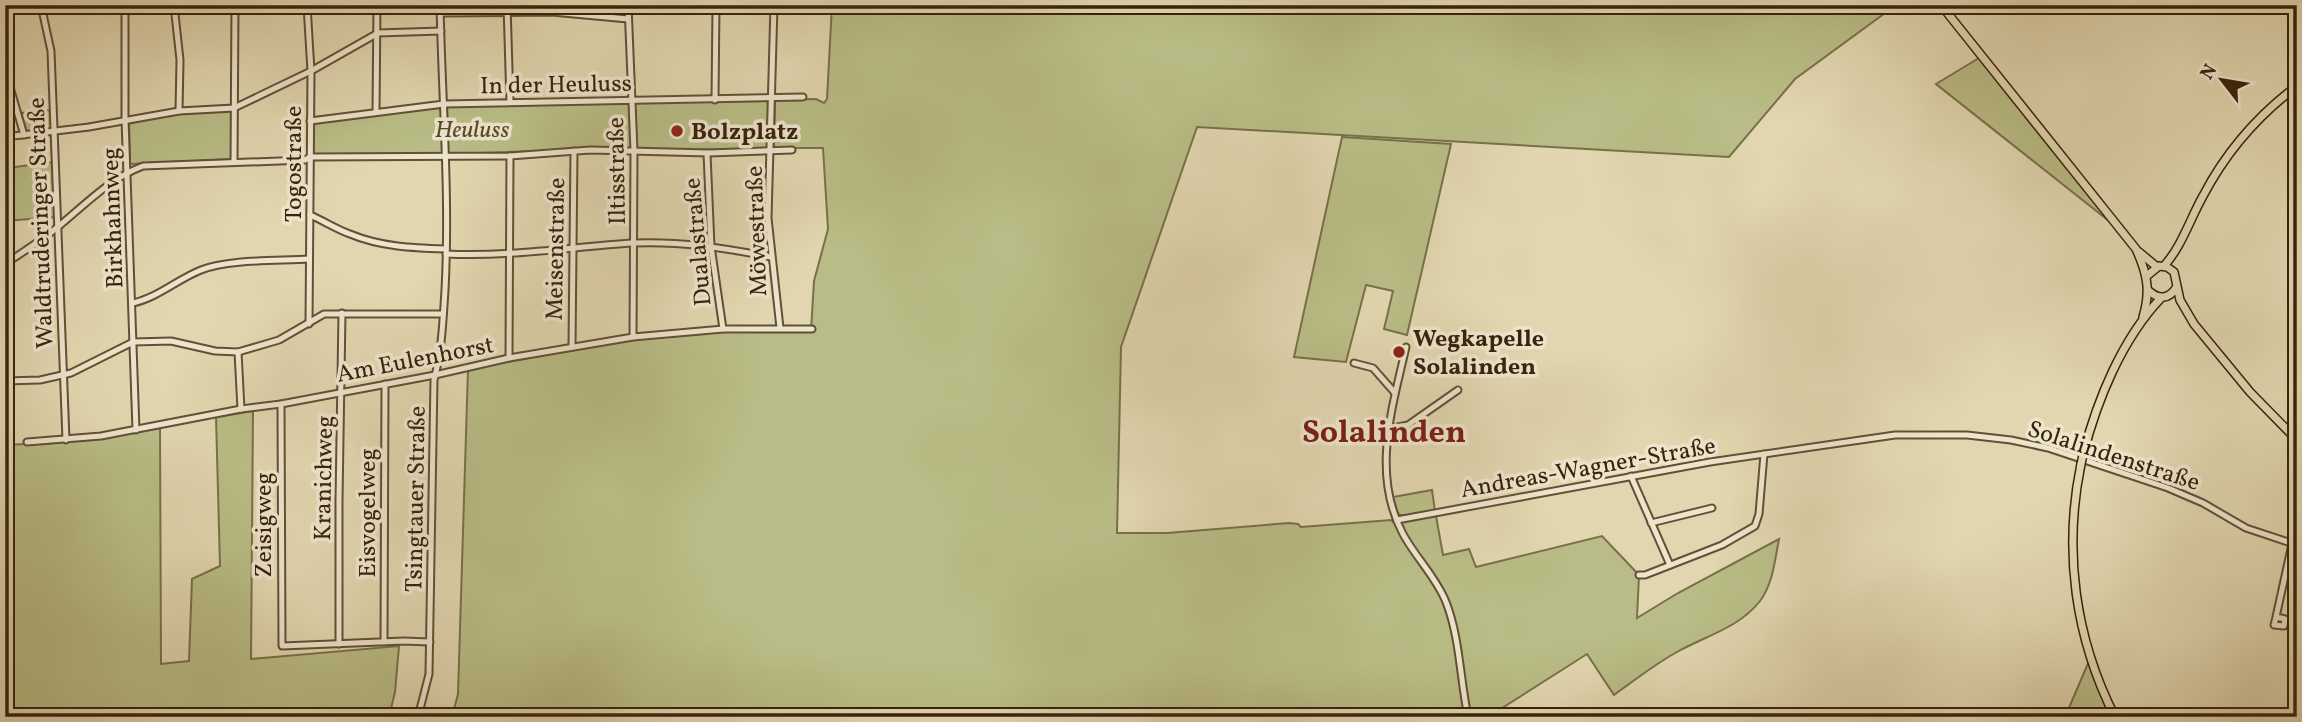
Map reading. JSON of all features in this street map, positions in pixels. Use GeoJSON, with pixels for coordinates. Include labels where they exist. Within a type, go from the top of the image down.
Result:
{"type":"FeatureCollection","features":[{"type":"Feature","properties":{"kind":"main road"},"geometry":{"type":"LineString","coordinates":[[1941,5],[2136,249],[2148,275],[2146,285],[2149,292],[2143,317],[2106,390],[2083,455],[2073,526],[2075,586],[2088,651],[2115,717]]}},
{"type":"Feature","properties":{"kind":"main road"},"geometry":{"type":"LineString","coordinates":[[2148,275],[2164,268],[2174,254],[2227,156],[2256,121],[2297,86]]}},
{"type":"Feature","properties":{"kind":"main road"},"geometry":{"type":"LineString","coordinates":[[2136,249],[2177,278],[2176,288],[2185,311],[2250,393],[2297,440]]}},
{"type":"Feature","properties":{"kind":"main road"},"geometry":{"type":"LineString","coordinates":[[2143,317],[2176,288]]}},
{"type":"Feature","properties":{"kind":"main road"},"geometry":{"type":"LineString","coordinates":[[2149,292],[2164,297],[2185,311]]}},
{"type":"Feature","properties":{"kind":"street","name":"Waldtruderinger Straße"},"geometry":{"type":"LineString","coordinates":[[41,5],[51,51],[56,131],[66,440]]}},
{"type":"Feature","properties":{"kind":"street","name":"Birkhahnweg"},"geometry":{"type":"LineString","coordinates":[[125,5],[125,119],[136,430]]}},
{"type":"Feature","properties":{"kind":"street"},"geometry":{"type":"LineString","coordinates":[[174,5],[180,60],[179,111]]}},
{"type":"Feature","properties":{"kind":"street"},"geometry":{"type":"LineString","coordinates":[[234,162],[235,5]]}},
{"type":"Feature","properties":{"kind":"street","name":"Togostraße"},"geometry":{"type":"LineString","coordinates":[[307,5],[310,71],[309,324]]}},
{"type":"Feature","properties":{"kind":"street"},"geometry":{"type":"LineString","coordinates":[[376,112],[377,5]]}},
{"type":"Feature","properties":{"kind":"street","name":"Tsingtauer Straße"},"geometry":{"type":"LineString","coordinates":[[418,717],[429,674],[435,375],[441,355],[446,252],[446,155],[440,5]]}},
{"type":"Feature","properties":{"kind":"street"},"geometry":{"type":"LineString","coordinates":[[507,5],[510,102]]}},
{"type":"Feature","properties":{"kind":"street","name":"Iltisstraße"},"geometry":{"type":"LineString","coordinates":[[628,5],[634,151],[633,337]]}},
{"type":"Feature","properties":{"kind":"street"},"geometry":{"type":"LineString","coordinates":[[715,100],[716,5]]}},
{"type":"Feature","properties":{"kind":"street","name":"Möwestraße"},"geometry":{"type":"LineString","coordinates":[[774,5],[768,218],[779,328]]}},
{"type":"Feature","properties":{"kind":"street"},"geometry":{"type":"LineString","coordinates":[[440,13],[552,12],[628,19]]}},
{"type":"Feature","properties":{"kind":"street"},"geometry":{"type":"LineString","coordinates":[[5,137],[179,111],[234,108],[310,71],[378,33],[441,31]]}},
{"type":"Feature","properties":{"kind":"street"},"geometry":{"type":"LineString","coordinates":[[5,70],[24,135]]}},
{"type":"Feature","properties":{"kind":"street","name":"In der Heuluss"},"geometry":{"type":"LineString","coordinates":[[310,121],[444,104],[803,97]]}},
{"type":"Feature","properties":{"kind":"street"},"geometry":{"type":"LineString","coordinates":[[5,264],[59,226],[94,195],[127,172],[143,166],[305,160],[310,157],[510,156],[573,151],[707,153],[792,150]]}},
{"type":"Feature","properties":{"kind":"street","name":"Meisenstraße"},"geometry":{"type":"LineString","coordinates":[[572,347],[573,151]]}},
{"type":"Feature","properties":{"kind":"street","name":"Dualastraße"},"geometry":{"type":"LineString","coordinates":[[707,153],[711,246],[723,329]]}},
{"type":"Feature","properties":{"kind":"street"},"geometry":{"type":"LineString","coordinates":[[509,358],[510,156]]}},
{"type":"Feature","properties":{"kind":"street"},"geometry":{"type":"LineString","coordinates":[[310,215],[348,234],[373,242],[446,252],[511,254],[635,243],[673,243],[711,246],[771,257]]}},
{"type":"Feature","properties":{"kind":"street"},"geometry":{"type":"LineString","coordinates":[[133,303],[145,300],[177,281],[211,266],[309,259]]}},
{"type":"Feature","properties":{"kind":"street","name":"Kranichweg"},"geometry":{"type":"LineString","coordinates":[[340,645],[342,313]]}},
{"type":"Feature","properties":{"kind":"street"},"geometry":{"type":"LineString","coordinates":[[5,381],[40,380],[63,375],[83,368],[133,342],[171,341],[215,351],[238,352],[273,342],[324,314],[443,314]]}},
{"type":"Feature","properties":{"kind":"street","name":"Am Eulenhorst"},"geometry":{"type":"LineString","coordinates":[[27,442],[66,440],[136,430],[435,375],[509,358],[633,337],[723,329],[812,329]]}},
{"type":"Feature","properties":{"kind":"street"},"geometry":{"type":"LineString","coordinates":[[1406,347],[1388,429],[1386,470],[1391,503],[1410,547],[1440,589],[1447,606],[1468,717]]}},
{"type":"Feature","properties":{"kind":"street"},"geometry":{"type":"LineString","coordinates":[[238,352],[241,409]]}},
{"type":"Feature","properties":{"kind":"street"},"geometry":{"type":"LineString","coordinates":[[1354,363],[1373,368],[1395,393]]}},
{"type":"Feature","properties":{"kind":"street","name":"Eisvogelweg"},"geometry":{"type":"LineString","coordinates":[[384,642],[385,384]]}},
{"type":"Feature","properties":{"kind":"street"},"geometry":{"type":"LineString","coordinates":[[1388,429],[1408,425],[1458,390]]}},
{"type":"Feature","properties":{"kind":"street","name":"Zeisigweg"},"geometry":{"type":"LineString","coordinates":[[281,404],[282,646],[340,645]]}},
{"type":"Feature","properties":{"kind":"street","name":"Solalindenstraße"},"geometry":{"type":"LineString","coordinates":[[1785,452],[1911,434],[1967,435],[2026,442],[2168,488],[2203,503],[2246,528],[2295,544]]}},
{"type":"Feature","properties":{"kind":"street","name":"Andreas-Wagner-Straße"},"geometry":{"type":"LineString","coordinates":[[1398,520],[1631,476],[1785,452]]}},
{"type":"Feature","properties":{"kind":"street"},"geometry":{"type":"LineString","coordinates":[[1639,575],[1722,545],[1755,526],[1759,514],[1764,454]]}},
{"type":"Feature","properties":{"kind":"street"},"geometry":{"type":"LineString","coordinates":[[1631,476],[1670,565]]}},
{"type":"Feature","properties":{"kind":"street"},"geometry":{"type":"LineString","coordinates":[[1651,523],[1712,508]]}},
{"type":"Feature","properties":{"kind":"street"},"geometry":{"type":"LineString","coordinates":[[2276,617],[2295,544]]}},
{"type":"Feature","properties":{"kind":"street"},"geometry":{"type":"LineString","coordinates":[[340,645],[430,642]]}},
{"type":"Feature","properties":{"kind":"green space"},"geometry":{"type":"Polygon","coordinates":[[[832,5],[1896,5],[1795,79],[1729,157],[1197,127],[1121,347],[1117,533],[1167,533],[1289,523],[1301,527],[1391,520],[1394,523],[1436,516],[1443,555],[1469,549],[1476,567],[1602,536],[1639,575],[1637,618],[1779,539],[1773,571],[1760,601],[1742,618],[1669,657],[1614,695],[1587,654],[1488,717],[452,717],[458,694],[468,369],[636,339],[731,330],[811,331],[814,281],[828,229],[823,148],[774,148],[775,100],[816,99],[824,103],[827,99],[832,5]]]}},
{"type":"Feature","properties":{"kind":"green space"},"geometry":{"type":"Polygon","coordinates":[[[1979,58],[2114,225],[1936,84],[1979,58]]]}},
{"type":"Feature","properties":{"kind":"green space"},"geometry":{"type":"Polygon","coordinates":[[[640,102],[769,102],[768,147],[765,149],[637,148],[635,105],[640,102]]]}},
{"type":"Feature","properties":{"kind":"green space","name":"Heuluss"},"geometry":{"type":"Polygon","coordinates":[[[627,104],[630,106],[631,146],[448,152],[447,107],[627,104]]]}},
{"type":"Feature","properties":{"kind":"green space","name":"Heuluss"},"geometry":{"type":"Polygon","coordinates":[[[441,107],[441,154],[313,155],[313,124],[378,113],[441,107]]]}},
{"type":"Feature","properties":{"kind":"green space"},"geometry":{"type":"Polygon","coordinates":[[[51,110],[50,129],[26,131],[21,113],[51,110]]]}},
{"type":"Feature","properties":{"kind":"green space"},"geometry":{"type":"Polygon","coordinates":[[[233,111],[232,159],[130,164],[129,121],[180,113],[233,111]]]}},
{"type":"Feature","properties":{"kind":"green space"},"geometry":{"type":"Polygon","coordinates":[[[1342,137],[1451,144],[1407,335],[1384,329],[1393,291],[1366,285],[1346,362],[1294,357],[1342,137]]]}},
{"type":"Feature","properties":{"kind":"green space"},"geometry":{"type":"Polygon","coordinates":[[[5,161],[8,168],[53,162],[56,217],[5,221],[5,161]]]}},
{"type":"Feature","properties":{"kind":"green space"},"geometry":{"type":"Polygon","coordinates":[[[253,411],[251,659],[399,646],[395,692],[389,717],[5,717],[5,445],[67,442],[160,428],[161,664],[189,661],[192,579],[220,566],[216,417],[253,411]]]}},
{"type":"Feature","properties":{"kind":"green space"},"geometry":{"type":"Polygon","coordinates":[[[1432,490],[1435,511],[1404,516],[1398,514],[1393,497],[1432,490]]]}},
{"type":"Feature","properties":{"kind":"green space"},"geometry":{"type":"Polygon","coordinates":[[[2089,661],[2112,717],[2065,717],[2089,661]]]}},
{"type":"Feature","properties":{"kind":"place","name":"Bolzplatz"},"geometry":{"type":"Point","coordinates":[677,131]}},
{"type":"Feature","properties":{"kind":"place","name":"Wegkapelle Solalinden"},"geometry":{"type":"Point","coordinates":[1399,352]}},
{"type":"Feature","properties":{"kind":"district","name":"Solalinden"},"geometry":{"type":"Point","coordinates":[1384,431]}}]}
